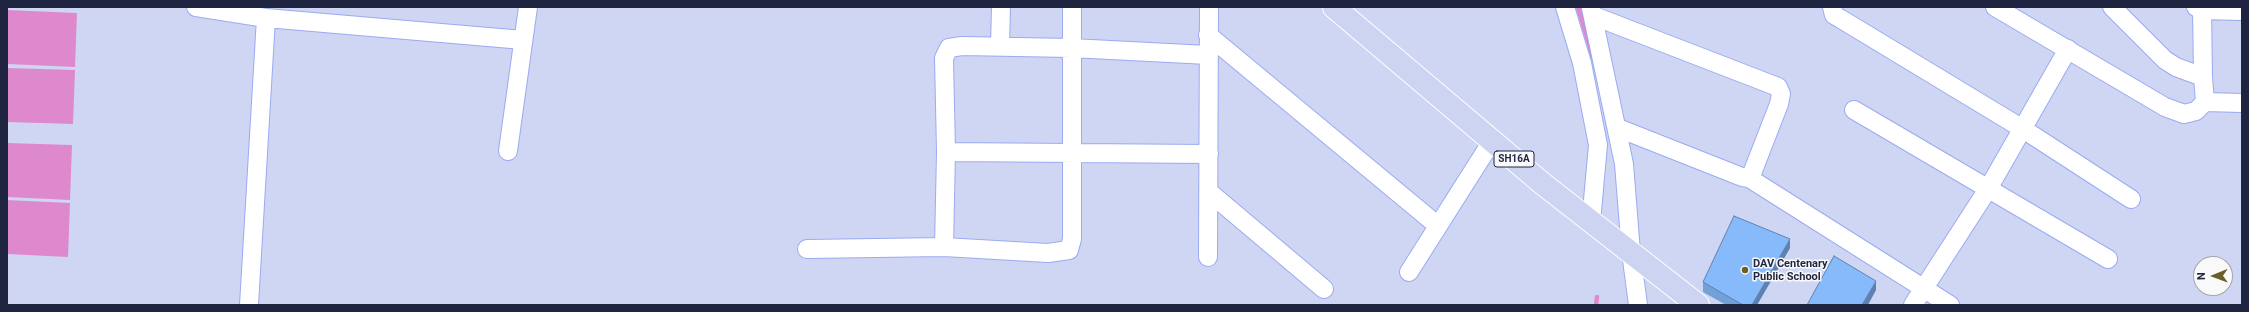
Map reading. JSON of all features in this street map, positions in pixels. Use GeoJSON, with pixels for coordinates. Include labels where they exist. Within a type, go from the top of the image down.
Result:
{"type":"FeatureCollection","features":[{"type":"Feature","properties":{"kind":"main road","name":"SH16A"},"geometry":{"type":"LineString","coordinates":[[1334,7],[1492,141],[1591,222],[1698,305]]}},
{"type":"Feature","properties":{"kind":"street"},"geometry":{"type":"LineString","coordinates":[[196,7],[266,18],[523,40]]}},
{"type":"Feature","properties":{"kind":"street"},"geometry":{"type":"LineString","coordinates":[[508,151],[528,7]]}},
{"type":"Feature","properties":{"kind":"street"},"geometry":{"type":"LineString","coordinates":[[1000,46],[1001,7]]}},
{"type":"Feature","properties":{"kind":"street"},"geometry":{"type":"LineString","coordinates":[[807,249],[944,247],[1048,253],[1069,250],[1072,244],[1072,7]]}},
{"type":"Feature","properties":{"kind":"street"},"geometry":{"type":"LineString","coordinates":[[1208,257],[1209,7]]}},
{"type":"Feature","properties":{"kind":"street"},"geometry":{"type":"LineString","coordinates":[[1565,7],[1582,63],[1598,145],[1591,222]]}},
{"type":"Feature","properties":{"kind":"street"},"geometry":{"type":"LineString","coordinates":[[1832,7],[1834,14],[1841,19],[2023,129],[2131,199]]}},
{"type":"Feature","properties":{"kind":"street"},"geometry":{"type":"LineString","coordinates":[[1995,7],[2177,113],[2188,114],[2196,111],[2205,102],[2242,103]]}},
{"type":"Feature","properties":{"kind":"street"},"geometry":{"type":"LineString","coordinates":[[2112,7],[2166,60],[2176,67],[2202,77]]}},
{"type":"Feature","properties":{"kind":"street"},"geometry":{"type":"LineString","coordinates":[[2205,102],[2202,77],[2200,8],[2242,11]]}},
{"type":"Feature","properties":{"kind":"street"},"geometry":{"type":"LineString","coordinates":[[1593,12],[1618,128],[1624,164],[1631,252],[1638,305]]}},
{"type":"Feature","properties":{"kind":"street"},"geometry":{"type":"LineString","coordinates":[[1593,12],[1778,87],[1782,98],[1752,176],[1749,178]]}},
{"type":"Feature","properties":{"kind":"street"},"geometry":{"type":"LineString","coordinates":[[249,305],[266,18]]}},
{"type":"Feature","properties":{"kind":"street"},"geometry":{"type":"LineString","coordinates":[[1208,35],[1437,226]]}},
{"type":"Feature","properties":{"kind":"street"},"geometry":{"type":"LineString","coordinates":[[944,247],[946,152],[944,54],[949,48],[955,46],[1000,46],[1208,55]]}},
{"type":"Feature","properties":{"kind":"street"},"geometry":{"type":"LineString","coordinates":[[1913,305],[1922,288],[1988,188],[2068,49]]}},
{"type":"Feature","properties":{"kind":"street"},"geometry":{"type":"LineString","coordinates":[[1854,110],[2108,259]]}},
{"type":"Feature","properties":{"kind":"street"},"geometry":{"type":"LineString","coordinates":[[1618,128],[1742,177],[1749,178],[1950,305]]}},
{"type":"Feature","properties":{"kind":"street"},"geometry":{"type":"LineString","coordinates":[[1409,272],[1492,141]]}},
{"type":"Feature","properties":{"kind":"street"},"geometry":{"type":"LineString","coordinates":[[946,152],[1209,154]]}},
{"type":"Feature","properties":{"kind":"street"},"geometry":{"type":"LineString","coordinates":[[1209,192],[1324,289]]}},
{"type":"Feature","properties":{"kind":"shaded area"},"geometry":{"type":"Polygon","coordinates":[[[7,10],[77,13],[75,67],[7,64],[7,10]]]}},
{"type":"Feature","properties":{"kind":"shaded area"},"geometry":{"type":"Polygon","coordinates":[[[7,68],[75,70],[73,124],[7,122],[7,68]]]}},
{"type":"Feature","properties":{"kind":"shaded area"},"geometry":{"type":"Polygon","coordinates":[[[7,143],[72,145],[70,200],[7,197],[7,143]]]}},
{"type":"Feature","properties":{"kind":"shaded area"},"geometry":{"type":"Polygon","coordinates":[[[7,200],[70,203],[68,257],[7,254],[7,200]]]}},
{"type":"Feature","properties":{"kind":"building","name":"DAV Centenary Public School"},"geometry":{"type":"Polygon","coordinates":[[[1734,216],[1790,239],[1752,305],[1743,305],[1703,282],[1734,216]]]}},
{"type":"Feature","properties":{"kind":"building"},"geometry":{"type":"Polygon","coordinates":[[[1834,256],[1876,281],[1862,305],[1807,305],[1834,256]]]}},
{"type":"Feature","properties":{"kind":"waterway"},"geometry":{"type":"LineString","coordinates":[[1578,7],[1593,57]]}},
{"type":"Feature","properties":{"kind":"waterway"},"geometry":{"type":"LineString","coordinates":[[1596,305],[1597,297]]}},
{"type":"Feature","properties":{"kind":"place","name":"DAV Centenary Public School"},"geometry":{"type":"Point","coordinates":[1745,270]}}]}
